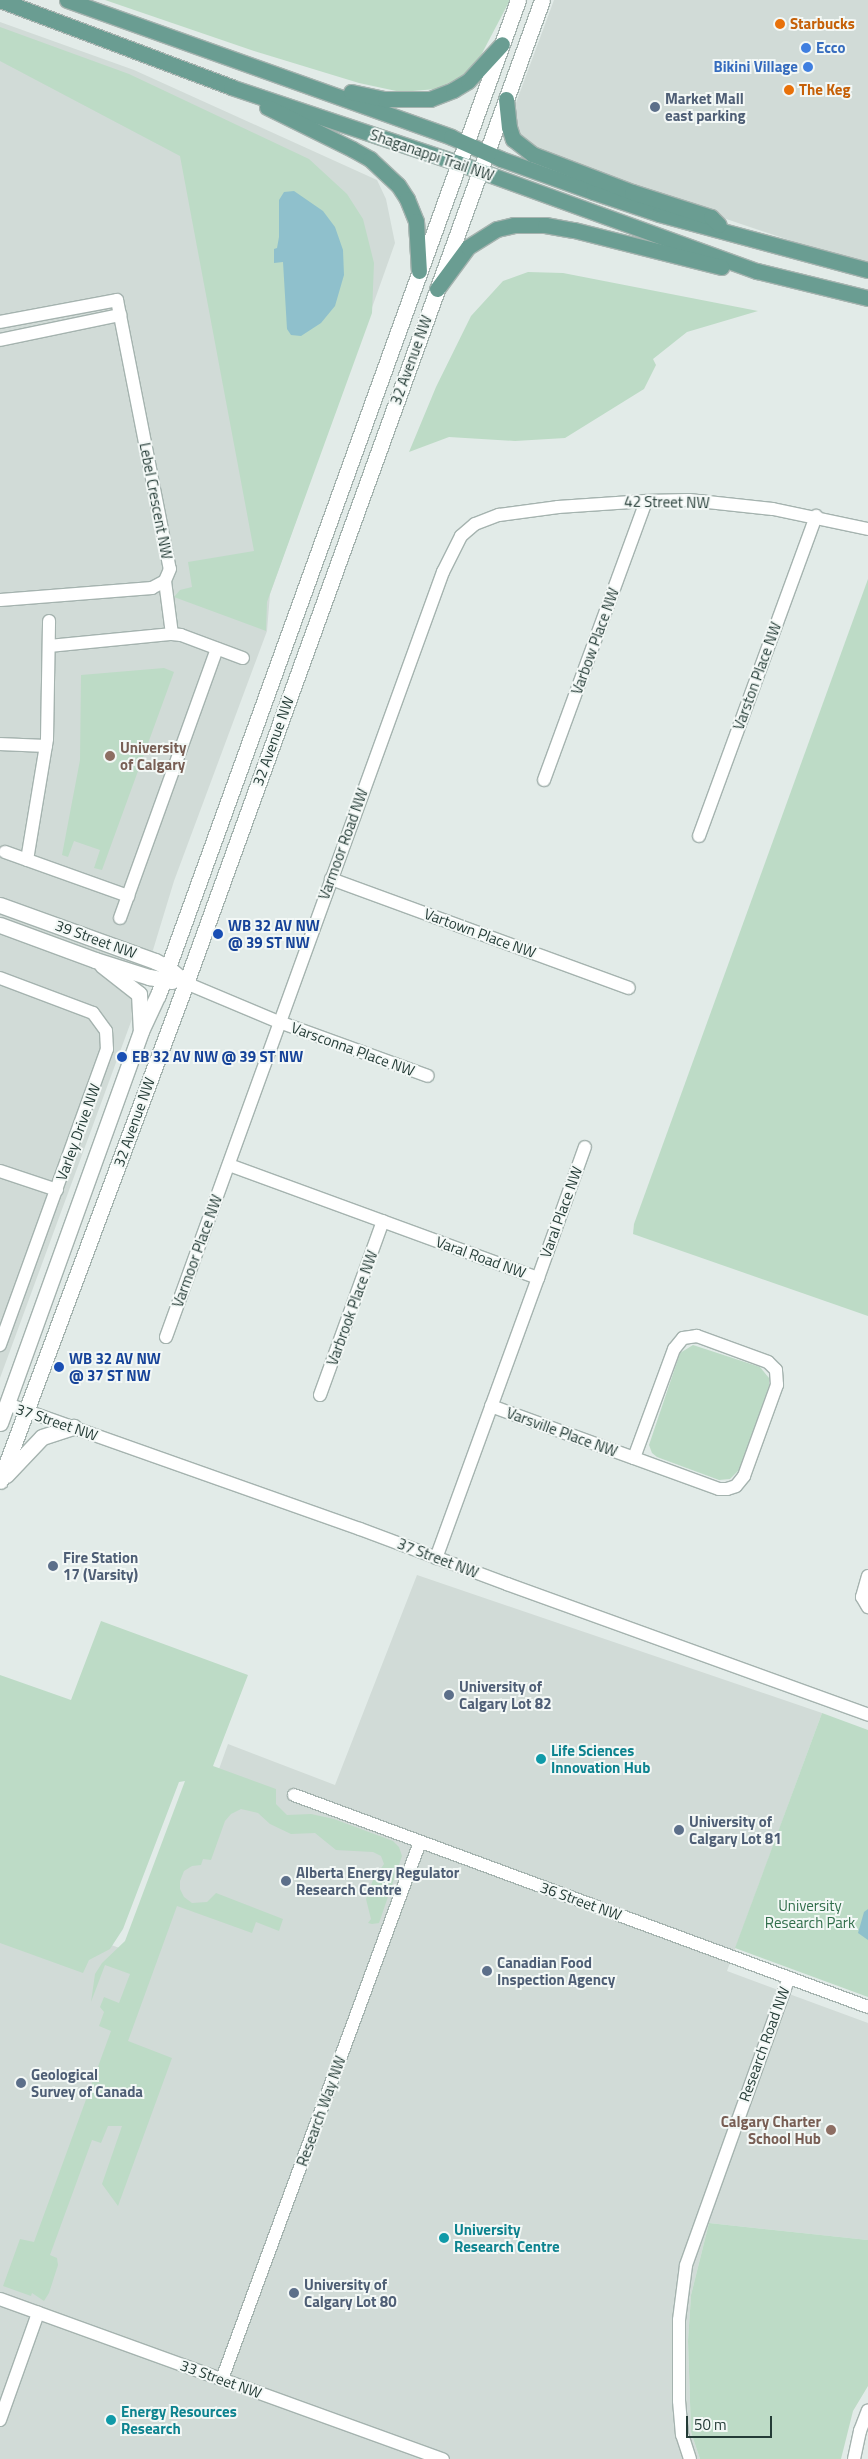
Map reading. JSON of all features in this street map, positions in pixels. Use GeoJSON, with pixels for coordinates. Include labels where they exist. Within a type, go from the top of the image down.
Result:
{"type":"FeatureCollection","features":[{"type":"Feature","properties":{"kind":"main road","name":"Shaganappi Trail NW"},"geometry":{"type":"LineString","coordinates":[[0,0],[231,87],[458,163],[757,271],[868,298]]}},
{"type":"Feature","properties":{"kind":"main road","name":"Shaganappi Trail NW"},"geometry":{"type":"LineString","coordinates":[[67,0],[260,68],[650,211],[868,270]]}},
{"type":"Feature","properties":{"kind":"main road","name":"32 Avenue NW"},"geometry":{"type":"LineString","coordinates":[[0,1423],[141,1031],[164,974],[518,0]]}},
{"type":"Feature","properties":{"kind":"main road","name":"32 Avenue NW"},"geometry":{"type":"LineString","coordinates":[[0,1481],[186,983],[542,0]]}},
{"type":"Feature","properties":{"kind":"main road"},"geometry":{"type":"LineString","coordinates":[[260,68],[283,70],[359,94],[385,99],[430,99],[453,90],[468,81],[502,44]]}},
{"type":"Feature","properties":{"kind":"main road"},"geometry":{"type":"LineString","coordinates":[[231,87],[352,149],[388,175],[398,185],[412,210],[417,233],[419,271]]}},
{"type":"Feature","properties":{"kind":"main road"},"geometry":{"type":"LineString","coordinates":[[506,99],[509,127],[513,139],[520,147],[549,162],[711,217],[726,232]]}},
{"type":"Feature","properties":{"kind":"main road"},"geometry":{"type":"LineString","coordinates":[[437,289],[468,247],[497,229],[514,225],[545,225],[574,230],[743,273],[757,271]]}},
{"type":"Feature","properties":{"kind":"main road","name":"39 Street NW"},"geometry":{"type":"LineString","coordinates":[[0,905],[155,961],[164,974]]}},
{"type":"Feature","properties":{"kind":"main road","name":"39 Street NW"},"geometry":{"type":"LineString","coordinates":[[0,924],[95,960],[164,974],[186,983]]}},
{"type":"Feature","properties":{"kind":"main road"},"geometry":{"type":"LineString","coordinates":[[95,960],[139,994],[141,1031]]}},
{"type":"Feature","properties":{"kind":"main road"},"geometry":{"type":"LineString","coordinates":[[0,1481],[42,1437],[73,1427]]}},
{"type":"Feature","properties":{"kind":"street","name":"Lebel Crescent NW"},"geometry":{"type":"LineString","coordinates":[[0,322],[117,300],[170,569],[165,581],[152,588],[0,600]]}},
{"type":"Feature","properties":{"kind":"street"},"geometry":{"type":"LineString","coordinates":[[0,340],[120,315]]}},
{"type":"Feature","properties":{"kind":"street","name":"42 Street NW"},"geometry":{"type":"LineString","coordinates":[[468,529],[484,520],[499,515],[567,506],[689,500],[816,516],[868,529]]}},
{"type":"Feature","properties":{"kind":"street","name":"Varbow Place NW"},"geometry":{"type":"LineString","coordinates":[[544,780],[646,501]]}},
{"type":"Feature","properties":{"kind":"street","name":"Varston Place NW"},"geometry":{"type":"LineString","coordinates":[[699,836],[816,516]]}},
{"type":"Feature","properties":{"kind":"street","name":"Varmoor Road NW"},"geometry":{"type":"LineString","coordinates":[[229,1165],[330,878],[443,572],[457,542],[468,529]]}},
{"type":"Feature","properties":{"kind":"street"},"geometry":{"type":"LineString","coordinates":[[165,581],[172,634]]}},
{"type":"Feature","properties":{"kind":"street"},"geometry":{"type":"LineString","coordinates":[[27,860],[46,746],[49,621]]}},
{"type":"Feature","properties":{"kind":"street"},"geometry":{"type":"LineString","coordinates":[[49,646],[172,634],[243,658]]}},
{"type":"Feature","properties":{"kind":"street"},"geometry":{"type":"LineString","coordinates":[[120,918],[217,649]]}},
{"type":"Feature","properties":{"kind":"street"},"geometry":{"type":"LineString","coordinates":[[0,744],[46,746]]}},
{"type":"Feature","properties":{"kind":"street"},"geometry":{"type":"LineString","coordinates":[[5,852],[128,896]]}},
{"type":"Feature","properties":{"kind":"street","name":"Vartown Place NW"},"geometry":{"type":"LineString","coordinates":[[330,878],[628,988]]}},
{"type":"Feature","properties":{"kind":"street","name":"Varley Drive NW"},"geometry":{"type":"LineString","coordinates":[[0,978],[93,1013],[106,1031],[107,1049],[0,1345]]}},
{"type":"Feature","properties":{"kind":"street","name":"39 Street NW"},"geometry":{"type":"LineString","coordinates":[[186,983],[279,1022]]}},
{"type":"Feature","properties":{"kind":"street","name":"Varsconna Place NW"},"geometry":{"type":"LineString","coordinates":[[279,1022],[428,1076]]}},
{"type":"Feature","properties":{"kind":"street","name":"Varal Place NW"},"geometry":{"type":"LineString","coordinates":[[538,1278],[585,1147]]}},
{"type":"Feature","properties":{"kind":"street","name":"Varal Road NW"},"geometry":{"type":"LineString","coordinates":[[229,1165],[538,1278],[436,1558]]}},
{"type":"Feature","properties":{"kind":"street","name":"Varmoor Place NW"},"geometry":{"type":"LineString","coordinates":[[166,1338],[229,1165]]}},
{"type":"Feature","properties":{"kind":"street"},"geometry":{"type":"LineString","coordinates":[[0,1172],[57,1190]]}},
{"type":"Feature","properties":{"kind":"street","name":"Varbrook Place NW"},"geometry":{"type":"LineString","coordinates":[[320,1395],[383,1222]]}},
{"type":"Feature","properties":{"kind":"street","name":"Varsville Place NW"},"geometry":{"type":"LineString","coordinates":[[491,1406],[719,1489],[726,1489],[736,1486],[744,1476],[778,1385],[776,1370],[768,1362],[697,1336],[683,1338],[674,1349],[634,1458]]}},
{"type":"Feature","properties":{"kind":"street","name":"37 Street NW"},"geometry":{"type":"LineString","coordinates":[[7,1404],[868,1715]]}},
{"type":"Feature","properties":{"kind":"street"},"geometry":{"type":"LineString","coordinates":[[868,1576],[862,1597],[868,1608]]}},
{"type":"Feature","properties":{"kind":"street","name":"36 Street NW"},"geometry":{"type":"LineString","coordinates":[[294,1794],[868,2008]]}},
{"type":"Feature","properties":{"kind":"street","name":"Research Way NW"},"geometry":{"type":"LineString","coordinates":[[222,2379],[420,1842]]}},
{"type":"Feature","properties":{"kind":"street","name":"Research Road NW"},"geometry":{"type":"LineString","coordinates":[[690,2459],[682,2435],[679,2401],[679,2320],[686,2265],[789,1978]]}},
{"type":"Feature","properties":{"kind":"street","name":"33 Street NW"},"geometry":{"type":"LineString","coordinates":[[0,2299],[443,2459]]}},
{"type":"Feature","properties":{"kind":"street"},"geometry":{"type":"LineString","coordinates":[[0,2420],[38,2313]]}},
{"type":"Feature","properties":{"kind":"street"},"geometry":{"type":"LineString","coordinates":[[854,2459],[860,2431],[868,2410]]}},
{"type":"Feature","properties":{"kind":"shaded area"},"geometry":{"type":"Polygon","coordinates":[[[554,0],[868,0],[868,264],[842,258],[593,174],[525,143],[517,135],[513,111],[554,0]]]}},
{"type":"Feature","properties":{"kind":"shaded area","name":"University of Calgary"},"geometry":{"type":"Polygon","coordinates":[[[0,22],[134,70],[377,180],[386,199],[395,243],[270,594],[267,631],[174,881],[132,1019],[0,1378],[0,22]]]}},
{"type":"Feature","properties":{"kind":"shaded area"},"geometry":{"type":"Polygon","coordinates":[[[417,1575],[822,1713],[727,1971],[868,2023],[868,2240],[709,2223],[691,2295],[688,2341],[691,2432],[700,2459],[0,2459],[0,1906],[151,1959],[228,1744],[335,1785],[417,1575]]]}},
{"type":"Feature","properties":{"kind":"green space"},"geometry":{"type":"Polygon","coordinates":[[[105,0],[510,0],[478,61],[463,76],[436,89],[401,92],[359,83],[254,51],[105,0]]]}},
{"type":"Feature","properties":{"kind":"green space"},"geometry":{"type":"Polygon","coordinates":[[[0,27],[129,74],[309,159],[347,194],[363,219],[374,263],[372,313],[267,602],[266,631],[174,597],[180,590],[192,587],[188,562],[254,551],[180,156],[0,61],[0,27]]]}},
{"type":"Feature","properties":{"kind":"green space"},"geometry":{"type":"Polygon","coordinates":[[[528,272],[563,273],[758,311],[687,332],[653,359],[656,365],[644,389],[565,438],[515,441],[449,437],[409,452],[436,387],[471,316],[503,281],[528,272]]]}},
{"type":"Feature","properties":{"kind":"green space"},"geometry":{"type":"Polygon","coordinates":[[[868,579],[868,1316],[633,1234],[634,1224],[868,579]]]}},
{"type":"Feature","properties":{"kind":"green space"},"geometry":{"type":"Polygon","coordinates":[[[164,668],[174,672],[102,870],[94,868],[100,850],[74,841],[68,857],[62,855],[80,760],[81,675],[164,668]]]}},
{"type":"Feature","properties":{"kind":"green space"},"geometry":{"type":"Polygon","coordinates":[[[693,1345],[760,1367],[769,1378],[769,1386],[740,1469],[730,1479],[719,1480],[657,1457],[652,1453],[649,1445],[680,1353],[693,1345]]]}},
{"type":"Feature","properties":{"kind":"green space"},"geometry":{"type":"Polygon","coordinates":[[[101,1621],[248,1675],[213,1766],[276,1789],[276,1804],[287,1815],[311,1814],[334,1819],[393,1841],[399,1847],[402,1856],[379,1923],[372,1924],[368,1923],[371,1919],[366,1899],[373,1880],[384,1864],[381,1856],[373,1852],[336,1850],[315,1833],[291,1834],[270,1824],[258,1813],[241,1809],[231,1814],[225,1821],[211,1860],[203,1859],[201,1865],[192,1866],[184,1871],[180,1881],[180,1889],[184,1897],[192,1903],[207,1902],[216,1893],[283,1919],[279,1931],[256,1922],[252,1933],[177,1906],[128,2041],[172,2058],[118,2206],[102,2184],[122,2126],[108,2126],[101,2143],[92,2140],[50,2255],[57,2258],[58,2265],[49,2293],[44,2301],[32,2293],[31,2296],[3,2286],[20,2239],[34,2242],[111,2031],[99,2026],[104,2012],[100,2007],[104,1997],[119,2003],[130,1974],[105,1965],[91,2002],[95,1974],[102,1963],[125,1941],[185,1781],[179,1782],[123,1929],[110,1949],[89,1960],[83,1973],[0,1943],[0,1675],[71,1700],[101,1621]]]}},
{"type":"Feature","properties":{"kind":"green space","name":"University Research Park"},"geometry":{"type":"Polygon","coordinates":[[[822,1713],[868,1730],[868,1997],[735,1948],[822,1713]]]}},
{"type":"Feature","properties":{"kind":"green space"},"geometry":{"type":"Polygon","coordinates":[[[709,2223],[868,2240],[868,2386],[853,2411],[841,2459],[700,2459],[691,2432],[688,2341],[691,2295],[709,2223]]]}},
{"type":"Feature","properties":{"kind":"water"},"geometry":{"type":"Polygon","coordinates":[[[294,191],[323,211],[335,227],[343,250],[344,275],[335,306],[321,323],[301,336],[291,335],[287,329],[283,262],[274,263],[274,249],[277,248],[279,237],[279,200],[284,192],[294,191]]]}},
{"type":"Feature","properties":{"kind":"water"},"geometry":{"type":"Polygon","coordinates":[[[868,1909],[868,1940],[858,1933],[864,1912],[868,1909]]]}},
{"type":"Feature","properties":{"kind":"place","name":"Starbucks"},"geometry":{"type":"Point","coordinates":[780,24]}},
{"type":"Feature","properties":{"kind":"place","name":"Ecco"},"geometry":{"type":"Point","coordinates":[806,48]}},
{"type":"Feature","properties":{"kind":"place","name":"Bikini Village"},"geometry":{"type":"Point","coordinates":[808,67]}},
{"type":"Feature","properties":{"kind":"place","name":"The Keg"},"geometry":{"type":"Point","coordinates":[789,90]}},
{"type":"Feature","properties":{"kind":"place","name":"Market Mall east parking"},"geometry":{"type":"Point","coordinates":[655,107]}},
{"type":"Feature","properties":{"kind":"place","name":"University of Calgary"},"geometry":{"type":"Point","coordinates":[110,756]}},
{"type":"Feature","properties":{"kind":"place","name":"WB 32 AV NW @ 39 ST NW"},"geometry":{"type":"Point","coordinates":[218,934]}},
{"type":"Feature","properties":{"kind":"place","name":"EB 32 AV NW @ 39 ST NW"},"geometry":{"type":"Point","coordinates":[122,1057]}},
{"type":"Feature","properties":{"kind":"place","name":"WB 32 AV NW @ 37 ST NW"},"geometry":{"type":"Point","coordinates":[59,1367]}},
{"type":"Feature","properties":{"kind":"place","name":"Fire Station 17 (Varsity)"},"geometry":{"type":"Point","coordinates":[53,1566]}},
{"type":"Feature","properties":{"kind":"place","name":"University of Calgary Lot 82"},"geometry":{"type":"Point","coordinates":[449,1695]}},
{"type":"Feature","properties":{"kind":"place","name":"Life Sciences Innovation Hub"},"geometry":{"type":"Point","coordinates":[541,1759]}},
{"type":"Feature","properties":{"kind":"place","name":"University of Calgary Lot 81"},"geometry":{"type":"Point","coordinates":[679,1830]}},
{"type":"Feature","properties":{"kind":"place","name":"Alberta Energy Regulator Research Centre"},"geometry":{"type":"Point","coordinates":[286,1881]}},
{"type":"Feature","properties":{"kind":"place","name":"Canadian Food Inspection Agency"},"geometry":{"type":"Point","coordinates":[487,1971]}},
{"type":"Feature","properties":{"kind":"place","name":"Geological Survey of Canada"},"geometry":{"type":"Point","coordinates":[21,2083]}},
{"type":"Feature","properties":{"kind":"place","name":"Calgary Charter School Hub"},"geometry":{"type":"Point","coordinates":[831,2130]}},
{"type":"Feature","properties":{"kind":"place","name":"University Research Centre"},"geometry":{"type":"Point","coordinates":[444,2238]}},
{"type":"Feature","properties":{"kind":"place","name":"University of Calgary Lot 80"},"geometry":{"type":"Point","coordinates":[294,2293]}},
{"type":"Feature","properties":{"kind":"place","name":"Energy Resources Research"},"geometry":{"type":"Point","coordinates":[111,2420]}}]}
